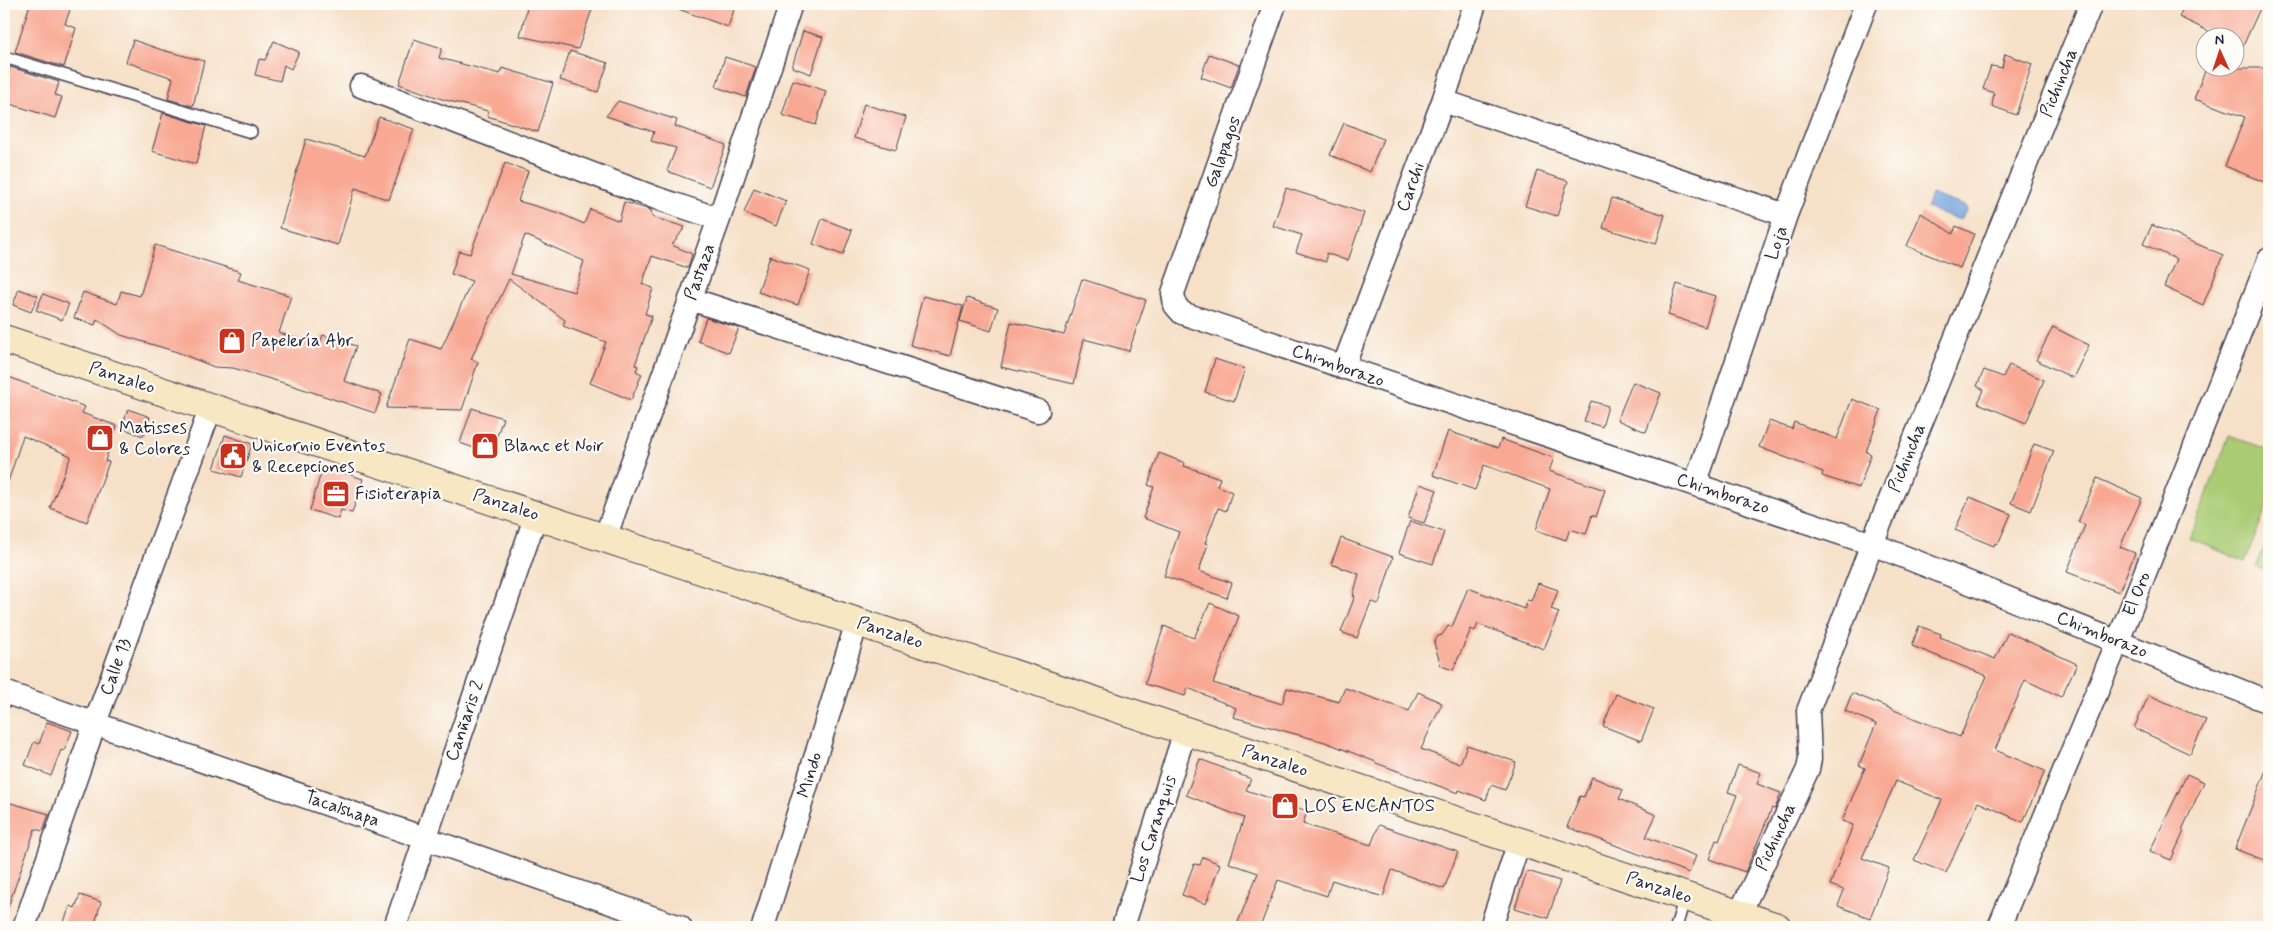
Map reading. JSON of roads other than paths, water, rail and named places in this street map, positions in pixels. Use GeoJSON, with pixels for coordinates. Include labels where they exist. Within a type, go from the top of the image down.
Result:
{"type":"FeatureCollection","features":[{"type":"Feature","properties":{"kind":"street","name":"Pastaza"},"geometry":{"type":"LineString","coordinates":[[605,538],[718,219],[790,4]]}},
{"type":"Feature","properties":{"kind":"street","name":"Galapagos"},"geometry":{"type":"LineString","coordinates":[[1173,301],[1175,286],[1275,4]]}},
{"type":"Feature","properties":{"kind":"street","name":"Carchi"},"geometry":{"type":"LineString","coordinates":[[1343,368],[1443,101],[1475,4]]}},
{"type":"Feature","properties":{"kind":"street","name":"Loja"},"geometry":{"type":"LineString","coordinates":[[1695,485],[1786,215],[1866,4]]}},
{"type":"Feature","properties":{"kind":"street","name":"Pichincha"},"geometry":{"type":"LineString","coordinates":[[1739,915],[1808,769],[1810,758],[1808,711],[1872,544],[2091,4]]}},
{"type":"Feature","properties":{"kind":"street"},"geometry":{"type":"LineString","coordinates":[[361,86],[656,198],[718,219]]}},
{"type":"Feature","properties":{"kind":"street"},"geometry":{"type":"LineString","coordinates":[[1443,101],[1786,215]]}},
{"type":"Feature","properties":{"kind":"street","name":"El Oro"},"geometry":{"type":"LineString","coordinates":[[1999,927],[2118,641],[2269,259]]}},
{"type":"Feature","properties":{"kind":"street"},"geometry":{"type":"LineString","coordinates":[[690,299],[1038,411]]}},
{"type":"Feature","properties":{"kind":"street","name":"Chimborazo"},"geometry":{"type":"LineString","coordinates":[[1173,301],[1182,313],[1872,544],[2269,702]]}},
{"type":"Feature","properties":{"kind":"street","name":"Panzaleo"},"geometry":{"type":"LineString","coordinates":[[4,339],[1777,927]]}},
{"type":"Feature","properties":{"kind":"street","name":"Calle 13"},"geometry":{"type":"LineString","coordinates":[[24,927],[95,723],[211,408]]}},
{"type":"Feature","properties":{"kind":"street","name":"Canñaris 2"},"geometry":{"type":"LineString","coordinates":[[395,927],[536,515]]}},
{"type":"Feature","properties":{"kind":"street","name":"Mindo"},"geometry":{"type":"LineString","coordinates":[[763,927],[857,622]]}},
{"type":"Feature","properties":{"kind":"street","name":"Tacalshapa"},"geometry":{"type":"LineString","coordinates":[[4,692],[680,927]]}},
{"type":"Feature","properties":{"kind":"street","name":"Los Caranquis"},"geometry":{"type":"LineString","coordinates":[[1123,927],[1185,731]]}},
{"type":"Feature","properties":{"kind":"street"},"geometry":{"type":"LineString","coordinates":[[1492,927],[1519,842]]}},
{"type":"Feature","properties":{"kind":"lane"},"geometry":{"type":"LineString","coordinates":[[4,57],[250,132]]}},
{"type":"Feature","properties":{"kind":"lane"},"geometry":{"type":"LineString","coordinates":[[1676,927],[1685,897]]}},
{"type":"Feature","properties":{"kind":"water"},"geometry":{"type":"Polygon","coordinates":[[[1931,194],[1965,206],[1967,210],[1960,220],[1926,208],[1931,194]]]}},
{"type":"Feature","properties":{"kind":"place","name":"Papelería Abr"},"geometry":{"type":"Point","coordinates":[232,341]}},
{"type":"Feature","properties":{"kind":"place","name":"Matisses & Colores"},"geometry":{"type":"Point","coordinates":[100,438]}},
{"type":"Feature","properties":{"kind":"place","name":"Blanc et Noir"},"geometry":{"type":"Point","coordinates":[485,446]}},
{"type":"Feature","properties":{"kind":"place","name":"Unicornio Eventos & Recepciones"},"geometry":{"type":"Point","coordinates":[233,456]}},
{"type":"Feature","properties":{"kind":"place","name":"Fisioterapia"},"geometry":{"type":"Point","coordinates":[336,494]}},
{"type":"Feature","properties":{"kind":"place","name":"LOS ENCANTOS"},"geometry":{"type":"Point","coordinates":[1285,806]}}]}
